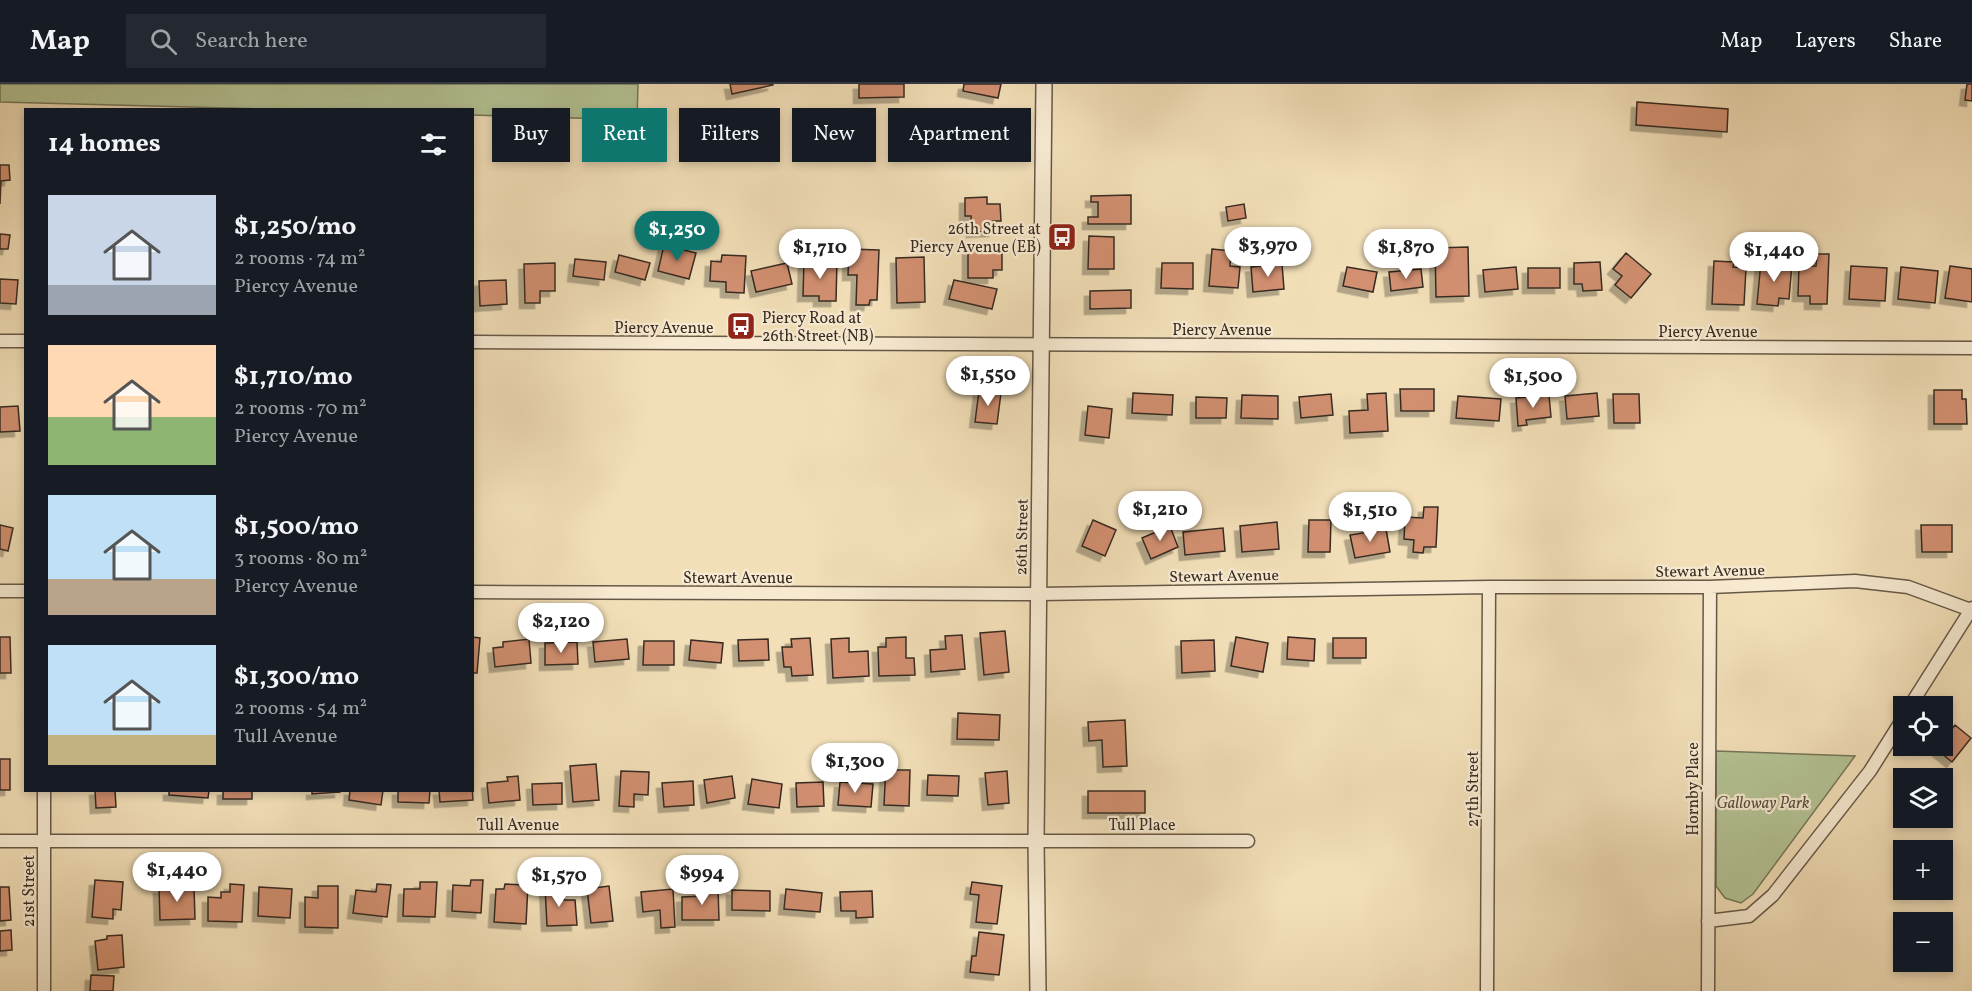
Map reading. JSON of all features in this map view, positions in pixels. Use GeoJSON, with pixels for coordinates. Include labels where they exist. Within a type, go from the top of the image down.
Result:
{"type":"FeatureCollection","features":[{"type":"Feature","properties":{"kind":"street","name":"26th Street"},"geometry":{"type":"LineString","coordinates":[[1038,991],[1036,841],[1044,84]]}},
{"type":"Feature","properties":{"kind":"street"},"geometry":{"type":"LineString","coordinates":[[0,340],[24,341]]}},
{"type":"Feature","properties":{"kind":"street","name":"Piercy Avenue"},"geometry":{"type":"LineString","coordinates":[[474,342],[1972,348]]}},
{"type":"Feature","properties":{"kind":"street","name":"Stewart Avenue"},"geometry":{"type":"LineString","coordinates":[[474,592],[1039,594],[1710,587],[1855,581],[1908,587],[1972,609]]}},
{"type":"Feature","properties":{"kind":"street","name":"Hornby Place"},"geometry":{"type":"LineString","coordinates":[[1708,991],[1710,587]]}},
{"type":"Feature","properties":{"kind":"street","name":"27th Street"},"geometry":{"type":"LineString","coordinates":[[1487,991],[1489,588]]}},
{"type":"Feature","properties":{"kind":"street"},"geometry":{"type":"LineString","coordinates":[[0,591],[24,591]]}},
{"type":"Feature","properties":{"kind":"street"},"geometry":{"type":"LineString","coordinates":[[1916,696],[1972,609]]}},
{"type":"Feature","properties":{"kind":"street"},"geometry":{"type":"LineString","coordinates":[[1708,921],[1749,916],[1773,895],[1870,771],[1893,734]]}},
{"type":"Feature","properties":{"kind":"street","name":"21st Street"},"geometry":{"type":"LineString","coordinates":[[44,792],[44,991]]}},
{"type":"Feature","properties":{"kind":"street","name":"Tull Avenue"},"geometry":{"type":"LineString","coordinates":[[0,841],[1036,841]]}},
{"type":"Feature","properties":{"kind":"street","name":"Tull Place"},"geometry":{"type":"LineString","coordinates":[[1036,841],[1248,841]]}},
{"type":"Feature","properties":{"kind":"green space"},"geometry":{"type":"Polygon","coordinates":[[[0,84],[638,84],[637,108],[582,108],[582,118],[570,118],[570,108],[492,108],[492,116],[474,115],[474,108],[225,108],[0,102],[0,84]]]}},
{"type":"Feature","properties":{"kind":"green space","name":"Galloway Park"},"geometry":{"type":"Polygon","coordinates":[[[1716,751],[1855,756],[1753,894],[1741,903],[1725,898],[1716,886],[1716,751]]]}},
{"type":"Feature","properties":{"kind":"building"},"geometry":{"type":"Polygon","coordinates":[[[730,84],[773,84],[773,85],[732,94],[730,84]]]}},
{"type":"Feature","properties":{"kind":"building"},"geometry":{"type":"Polygon","coordinates":[[[859,84],[904,84],[904,97],[859,98],[859,84]]]}},
{"type":"Feature","properties":{"kind":"building"},"geometry":{"type":"Polygon","coordinates":[[[964,84],[1001,84],[998,98],[963,91],[964,84]]]}},
{"type":"Feature","properties":{"kind":"building"},"geometry":{"type":"Polygon","coordinates":[[[1967,84],[1972,84],[1972,101],[1965,100],[1967,84]]]}},
{"type":"Feature","properties":{"kind":"building"},"geometry":{"type":"Polygon","coordinates":[[[1637,102],[1728,109],[1727,132],[1636,125],[1637,102]]]}},
{"type":"Feature","properties":{"kind":"building"},"geometry":{"type":"Polygon","coordinates":[[[0,165],[9,165],[10,180],[1,181],[0,204],[0,165]]]}},
{"type":"Feature","properties":{"kind":"building"},"geometry":{"type":"Polygon","coordinates":[[[1131,195],[1131,224],[1088,224],[1088,217],[1098,217],[1098,202],[1091,202],[1091,196],[1131,195]]]}},
{"type":"Feature","properties":{"kind":"building"},"geometry":{"type":"Polygon","coordinates":[[[987,197],[987,204],[1000,204],[1001,221],[993,221],[994,231],[972,232],[971,216],[965,216],[965,198],[987,197]]]}},
{"type":"Feature","properties":{"kind":"building"},"geometry":{"type":"Polygon","coordinates":[[[1244,204],[1246,218],[1228,221],[1226,207],[1244,204]]]}},
{"type":"Feature","properties":{"kind":"building"},"geometry":{"type":"Polygon","coordinates":[[[0,234],[10,235],[8,249],[0,249],[0,234]]]}},
{"type":"Feature","properties":{"kind":"building"},"geometry":{"type":"Polygon","coordinates":[[[1089,236],[1114,237],[1114,269],[1088,269],[1089,236]]]}},
{"type":"Feature","properties":{"kind":"building"},"geometry":{"type":"Polygon","coordinates":[[[664,245],[696,253],[689,279],[658,271],[664,245]]]}},
{"type":"Feature","properties":{"kind":"building"},"geometry":{"type":"Polygon","coordinates":[[[1468,247],[1469,296],[1436,297],[1435,248],[1468,247]]]}},
{"type":"Feature","properties":{"kind":"building"},"geometry":{"type":"Polygon","coordinates":[[[849,249],[879,250],[877,300],[870,300],[869,305],[856,305],[857,275],[848,275],[849,249]]]}},
{"type":"Feature","properties":{"kind":"building"},"geometry":{"type":"Polygon","coordinates":[[[968,249],[1002,249],[1002,270],[993,270],[993,278],[968,278],[968,249]]]}},
{"type":"Feature","properties":{"kind":"building"},"geometry":{"type":"Polygon","coordinates":[[[1212,249],[1231,251],[1230,266],[1240,267],[1238,288],[1209,286],[1212,249]]]}},
{"type":"Feature","properties":{"kind":"building"},"geometry":{"type":"Polygon","coordinates":[[[1626,253],[1651,274],[1631,298],[1615,285],[1622,276],[1613,269],[1626,253]]]}},
{"type":"Feature","properties":{"kind":"building"},"geometry":{"type":"Polygon","coordinates":[[[1817,254],[1829,254],[1827,304],[1810,304],[1810,296],[1798,296],[1799,266],[1816,266],[1817,254]]]}},
{"type":"Feature","properties":{"kind":"building"},"geometry":{"type":"Polygon","coordinates":[[[619,255],[650,263],[645,280],[615,272],[619,255]]]}},
{"type":"Feature","properties":{"kind":"building"},"geometry":{"type":"Polygon","coordinates":[[[722,255],[746,256],[744,293],[726,292],[726,282],[710,281],[711,261],[721,262],[722,255]]]}},
{"type":"Feature","properties":{"kind":"building"},"geometry":{"type":"Polygon","coordinates":[[[924,257],[925,302],[897,303],[896,258],[924,257]]]}},
{"type":"Feature","properties":{"kind":"building"},"geometry":{"type":"Polygon","coordinates":[[[575,259],[606,262],[604,280],[573,276],[575,259]]]}},
{"type":"Feature","properties":{"kind":"building"},"geometry":{"type":"Polygon","coordinates":[[[804,260],[837,261],[836,301],[819,301],[819,296],[803,296],[804,260]]]}},
{"type":"Feature","properties":{"kind":"building"},"geometry":{"type":"Polygon","coordinates":[[[1714,261],[1734,262],[1733,267],[1746,268],[1744,305],[1712,304],[1714,261]]]}},
{"type":"Feature","properties":{"kind":"building"},"geometry":{"type":"Polygon","coordinates":[[[1761,261],[1792,264],[1789,299],[1779,298],[1778,306],[1757,304],[1761,261]]]}},
{"type":"Feature","properties":{"kind":"building"},"geometry":{"type":"Polygon","coordinates":[[[1600,262],[1602,290],[1583,291],[1582,284],[1574,284],[1574,263],[1600,262]]]}},
{"type":"Feature","properties":{"kind":"building"},"geometry":{"type":"Polygon","coordinates":[[[555,263],[555,291],[540,291],[540,303],[525,303],[524,264],[555,263]]]}},
{"type":"Feature","properties":{"kind":"building"},"geometry":{"type":"Polygon","coordinates":[[[787,263],[792,284],[756,292],[751,271],[787,263]]]}},
{"type":"Feature","properties":{"kind":"building"},"geometry":{"type":"Polygon","coordinates":[[[1162,263],[1193,263],[1193,289],[1161,288],[1162,263]]]}},
{"type":"Feature","properties":{"kind":"building"},"geometry":{"type":"Polygon","coordinates":[[[1282,264],[1284,289],[1253,292],[1251,267],[1282,264]]]}},
{"type":"Feature","properties":{"kind":"building"},"geometry":{"type":"Polygon","coordinates":[[[1851,266],[1887,268],[1885,301],[1849,299],[1851,266]]]}},
{"type":"Feature","properties":{"kind":"building"},"geometry":{"type":"Polygon","coordinates":[[[1950,266],[1972,269],[1972,302],[1945,298],[1950,266]]]}},
{"type":"Feature","properties":{"kind":"building"},"geometry":{"type":"Polygon","coordinates":[[[1347,267],[1377,272],[1373,292],[1343,286],[1347,267]]]}},
{"type":"Feature","properties":{"kind":"building"},"geometry":{"type":"Polygon","coordinates":[[[1516,267],[1518,289],[1485,292],[1483,270],[1516,267]]]}},
{"type":"Feature","properties":{"kind":"building"},"geometry":{"type":"Polygon","coordinates":[[[1901,267],[1938,271],[1935,303],[1898,299],[1901,267]]]}},
{"type":"Feature","properties":{"kind":"building"},"geometry":{"type":"Polygon","coordinates":[[[1528,268],[1560,268],[1560,288],[1528,288],[1528,268]]]}},
{"type":"Feature","properties":{"kind":"building"},"geometry":{"type":"Polygon","coordinates":[[[1421,269],[1423,287],[1391,291],[1389,272],[1421,269]]]}},
{"type":"Feature","properties":{"kind":"building"},"geometry":{"type":"Polygon","coordinates":[[[0,279],[18,280],[16,304],[0,303],[0,279]]]}},
{"type":"Feature","properties":{"kind":"building"},"geometry":{"type":"Polygon","coordinates":[[[506,280],[507,304],[480,306],[479,281],[506,280]]]}},
{"type":"Feature","properties":{"kind":"building"},"geometry":{"type":"Polygon","coordinates":[[[954,280],[997,289],[992,309],[949,299],[954,280]]]}},
{"type":"Feature","properties":{"kind":"building"},"geometry":{"type":"Polygon","coordinates":[[[1131,290],[1131,308],[1090,309],[1090,291],[1131,290]]]}},
{"type":"Feature","properties":{"kind":"building"},"geometry":{"type":"Polygon","coordinates":[[[1400,389],[1434,389],[1434,411],[1401,411],[1400,389]]]}},
{"type":"Feature","properties":{"kind":"building"},"geometry":{"type":"Polygon","coordinates":[[[1934,390],[1962,390],[1962,399],[1966,399],[1967,424],[1934,424],[1934,390]]]}},
{"type":"Feature","properties":{"kind":"building"},"geometry":{"type":"Polygon","coordinates":[[[979,391],[1001,393],[997,424],[975,422],[979,391]]]}},
{"type":"Feature","properties":{"kind":"building"},"geometry":{"type":"Polygon","coordinates":[[[1133,393],[1173,395],[1172,415],[1132,413],[1133,393]]]}},
{"type":"Feature","properties":{"kind":"building"},"geometry":{"type":"Polygon","coordinates":[[[1386,393],[1388,431],[1350,433],[1349,411],[1368,410],[1367,394],[1386,393]]]}},
{"type":"Feature","properties":{"kind":"building"},"geometry":{"type":"Polygon","coordinates":[[[1597,393],[1599,416],[1567,419],[1565,396],[1597,393]]]}},
{"type":"Feature","properties":{"kind":"building"},"geometry":{"type":"Polygon","coordinates":[[[1331,394],[1333,415],[1301,418],[1299,397],[1331,394]]]}},
{"type":"Feature","properties":{"kind":"building"},"geometry":{"type":"Polygon","coordinates":[[[1613,394],[1639,394],[1640,423],[1614,423],[1613,394]]]}},
{"type":"Feature","properties":{"kind":"building"},"geometry":{"type":"Polygon","coordinates":[[[1242,395],[1278,396],[1278,419],[1241,418],[1242,395]]]}},
{"type":"Feature","properties":{"kind":"building"},"geometry":{"type":"Polygon","coordinates":[[[1549,395],[1551,417],[1526,420],[1527,425],[1518,426],[1516,398],[1549,395]]]}},
{"type":"Feature","properties":{"kind":"building"},"geometry":{"type":"Polygon","coordinates":[[[1458,396],[1501,399],[1499,421],[1456,418],[1458,396]]]}},
{"type":"Feature","properties":{"kind":"building"},"geometry":{"type":"Polygon","coordinates":[[[1196,397],[1227,398],[1226,418],[1196,418],[1196,397]]]}},
{"type":"Feature","properties":{"kind":"building"},"geometry":{"type":"Polygon","coordinates":[[[18,406],[20,431],[0,432],[0,407],[18,406]]]}},
{"type":"Feature","properties":{"kind":"building"},"geometry":{"type":"Polygon","coordinates":[[[1088,406],[1112,409],[1109,438],[1085,435],[1088,406]]]}},
{"type":"Feature","properties":{"kind":"building"},"geometry":{"type":"Polygon","coordinates":[[[1424,507],[1438,507],[1436,547],[1424,547],[1423,553],[1413,552],[1414,540],[1404,539],[1405,517],[1423,518],[1424,507]]]}},
{"type":"Feature","properties":{"kind":"building"},"geometry":{"type":"Polygon","coordinates":[[[1093,520],[1116,530],[1105,556],[1082,546],[1093,520]]]}},
{"type":"Feature","properties":{"kind":"building"},"geometry":{"type":"Polygon","coordinates":[[[1309,520],[1331,520],[1330,552],[1308,552],[1309,520]]]}},
{"type":"Feature","properties":{"kind":"building"},"geometry":{"type":"Polygon","coordinates":[[[1277,522],[1279,549],[1242,552],[1240,526],[1277,522]]]}},
{"type":"Feature","properties":{"kind":"building"},"geometry":{"type":"Polygon","coordinates":[[[0,525],[13,528],[8,551],[0,549],[0,525]]]}},
{"type":"Feature","properties":{"kind":"building"},"geometry":{"type":"Polygon","coordinates":[[[1921,525],[1952,525],[1952,552],[1922,552],[1921,525]]]}},
{"type":"Feature","properties":{"kind":"building"},"geometry":{"type":"Polygon","coordinates":[[[1170,526],[1178,547],[1151,559],[1142,538],[1170,526]]]}},
{"type":"Feature","properties":{"kind":"building"},"geometry":{"type":"Polygon","coordinates":[[[1223,528],[1225,551],[1185,555],[1183,532],[1223,528]]]}},
{"type":"Feature","properties":{"kind":"building"},"geometry":{"type":"Polygon","coordinates":[[[1386,529],[1390,552],[1355,558],[1350,535],[1386,529]]]}},
{"type":"Feature","properties":{"kind":"building"},"geometry":{"type":"Polygon","coordinates":[[[1005,631],[1009,672],[984,675],[980,633],[1005,631]]]}},
{"type":"Feature","properties":{"kind":"building"},"geometry":{"type":"Polygon","coordinates":[[[962,635],[965,669],[931,672],[930,650],[946,649],[945,636],[962,635]]]}},
{"type":"Feature","properties":{"kind":"building"},"geometry":{"type":"Polygon","coordinates":[[[0,637],[10,637],[11,673],[0,673],[0,637]]]}},
{"type":"Feature","properties":{"kind":"building"},"geometry":{"type":"Polygon","coordinates":[[[474,637],[480,638],[477,673],[474,673],[474,637]]]}},
{"type":"Feature","properties":{"kind":"building"},"geometry":{"type":"Polygon","coordinates":[[[906,637],[906,658],[914,658],[915,675],[879,676],[878,647],[886,647],[886,638],[906,637]]]}},
{"type":"Feature","properties":{"kind":"building"},"geometry":{"type":"Polygon","coordinates":[[[1236,637],[1268,643],[1263,672],[1231,666],[1236,637]]]}},
{"type":"Feature","properties":{"kind":"building"},"geometry":{"type":"Polygon","coordinates":[[[1288,637],[1315,639],[1314,661],[1287,659],[1288,637]]]}},
{"type":"Feature","properties":{"kind":"building"},"geometry":{"type":"Polygon","coordinates":[[[810,638],[813,675],[792,676],[791,667],[784,667],[782,647],[792,647],[791,639],[810,638]]]}},
{"type":"Feature","properties":{"kind":"building"},"geometry":{"type":"Polygon","coordinates":[[[849,638],[849,652],[868,651],[869,676],[833,678],[831,639],[849,638]]]}},
{"type":"Feature","properties":{"kind":"building"},"geometry":{"type":"Polygon","coordinates":[[[1333,638],[1366,638],[1366,658],[1333,658],[1333,638]]]}},
{"type":"Feature","properties":{"kind":"building"},"geometry":{"type":"Polygon","coordinates":[[[529,639],[531,663],[495,667],[493,648],[503,647],[503,642],[529,639]]]}},
{"type":"Feature","properties":{"kind":"building"},"geometry":{"type":"Polygon","coordinates":[[[627,639],[629,659],[595,662],[593,642],[627,639]]]}},
{"type":"Feature","properties":{"kind":"building"},"geometry":{"type":"Polygon","coordinates":[[[768,639],[769,660],[739,661],[738,640],[768,639]]]}},
{"type":"Feature","properties":{"kind":"building"},"geometry":{"type":"Polygon","coordinates":[[[691,640],[723,643],[721,663],[689,660],[691,640]]]}},
{"type":"Feature","properties":{"kind":"building"},"geometry":{"type":"Polygon","coordinates":[[[1214,640],[1215,671],[1182,673],[1181,641],[1214,640]]]}},
{"type":"Feature","properties":{"kind":"building"},"geometry":{"type":"Polygon","coordinates":[[[644,641],[674,641],[674,665],[643,665],[644,641]]]}},
{"type":"Feature","properties":{"kind":"building"},"geometry":{"type":"Polygon","coordinates":[[[577,642],[578,664],[545,665],[545,643],[577,642]]]}},
{"type":"Feature","properties":{"kind":"building"},"geometry":{"type":"Polygon","coordinates":[[[958,713],[1000,715],[999,740],[957,739],[958,713]]]}},
{"type":"Feature","properties":{"kind":"building"},"geometry":{"type":"Polygon","coordinates":[[[1125,720],[1127,766],[1103,767],[1102,740],[1089,741],[1088,722],[1125,720]]]}},
{"type":"Feature","properties":{"kind":"building"},"geometry":{"type":"Polygon","coordinates":[[[1955,725],[1971,738],[1952,762],[1945,756],[1953,756],[1953,727],[1955,725]]]}},
{"type":"Feature","properties":{"kind":"building"},"geometry":{"type":"Polygon","coordinates":[[[0,759],[10,759],[10,790],[0,790],[0,759]]]}},
{"type":"Feature","properties":{"kind":"building"},"geometry":{"type":"Polygon","coordinates":[[[596,764],[599,800],[573,802],[570,766],[596,764]]]}},
{"type":"Feature","properties":{"kind":"building"},"geometry":{"type":"Polygon","coordinates":[[[886,764],[895,765],[895,770],[910,770],[909,806],[884,805],[886,764]]]}},
{"type":"Feature","properties":{"kind":"building"},"geometry":{"type":"Polygon","coordinates":[[[621,771],[649,772],[648,795],[634,794],[634,807],[619,806],[621,771]]]}},
{"type":"Feature","properties":{"kind":"building"},"geometry":{"type":"Polygon","coordinates":[[[1007,771],[1009,803],[988,805],[985,773],[1007,771]]]}},
{"type":"Feature","properties":{"kind":"building"},"geometry":{"type":"Polygon","coordinates":[[[928,775],[959,776],[958,796],[927,795],[928,775]]]}},
{"type":"Feature","properties":{"kind":"building"},"geometry":{"type":"Polygon","coordinates":[[[518,776],[520,800],[489,803],[487,783],[508,781],[507,777],[518,776]]]}},
{"type":"Feature","properties":{"kind":"building"},"geometry":{"type":"Polygon","coordinates":[[[732,776],[735,798],[707,803],[704,780],[732,776]]]}},
{"type":"Feature","properties":{"kind":"building"},"geometry":{"type":"Polygon","coordinates":[[[752,779],[782,784],[779,808],[748,804],[752,779]]]}},
{"type":"Feature","properties":{"kind":"building"},"geometry":{"type":"Polygon","coordinates":[[[693,781],[694,805],[664,807],[662,783],[693,781]]]}},
{"type":"Feature","properties":{"kind":"building"},"geometry":{"type":"Polygon","coordinates":[[[823,782],[824,806],[797,807],[796,783],[823,782]]]}},
{"type":"Feature","properties":{"kind":"building"},"geometry":{"type":"Polygon","coordinates":[[[840,782],[873,784],[871,807],[838,805],[840,782]]]}},
{"type":"Feature","properties":{"kind":"building"},"geometry":{"type":"Polygon","coordinates":[[[562,783],[562,804],[533,805],[532,784],[562,783]]]}},
{"type":"Feature","properties":{"kind":"building"},"geometry":{"type":"Polygon","coordinates":[[[1088,791],[1145,791],[1145,813],[1088,813],[1088,791]]]}},
{"type":"Feature","properties":{"kind":"building"},"geometry":{"type":"Polygon","coordinates":[[[95,792],[115,792],[116,807],[96,808],[95,792]]]}},
{"type":"Feature","properties":{"kind":"building"},"geometry":{"type":"Polygon","coordinates":[[[169,792],[209,792],[208,798],[169,795],[169,792]]]}},
{"type":"Feature","properties":{"kind":"building"},"geometry":{"type":"Polygon","coordinates":[[[223,792],[252,792],[252,799],[223,799],[223,792]]]}},
{"type":"Feature","properties":{"kind":"building"},"geometry":{"type":"Polygon","coordinates":[[[312,792],[340,792],[312,794],[312,792]]]}},
{"type":"Feature","properties":{"kind":"building"},"geometry":{"type":"Polygon","coordinates":[[[350,792],[383,792],[381,805],[349,800],[350,792]]]}},
{"type":"Feature","properties":{"kind":"building"},"geometry":{"type":"Polygon","coordinates":[[[398,792],[430,792],[429,803],[398,802],[398,792]]]}},
{"type":"Feature","properties":{"kind":"building"},"geometry":{"type":"Polygon","coordinates":[[[439,792],[472,792],[473,800],[440,802],[439,792]]]}},
{"type":"Feature","properties":{"kind":"building"},"geometry":{"type":"Polygon","coordinates":[[[95,880],[123,882],[121,910],[113,909],[113,919],[92,917],[95,880]]]}},
{"type":"Feature","properties":{"kind":"building"},"geometry":{"type":"Polygon","coordinates":[[[471,880],[483,880],[481,913],[452,911],[453,885],[470,886],[471,880]]]}},
{"type":"Feature","properties":{"kind":"building"},"geometry":{"type":"Polygon","coordinates":[[[420,882],[437,882],[435,917],[403,916],[404,889],[420,889],[420,882]]]}},
{"type":"Feature","properties":{"kind":"building"},"geometry":{"type":"Polygon","coordinates":[[[972,882],[1002,886],[997,924],[976,922],[979,895],[970,894],[972,882]]]}},
{"type":"Feature","properties":{"kind":"building"},"geometry":{"type":"Polygon","coordinates":[[[230,884],[244,885],[242,922],[208,921],[208,897],[221,898],[221,892],[230,892],[230,884]]]}},
{"type":"Feature","properties":{"kind":"building"},"geometry":{"type":"Polygon","coordinates":[[[377,884],[391,885],[387,917],[353,913],[356,890],[376,892],[377,884]]]}},
{"type":"Feature","properties":{"kind":"building"},"geometry":{"type":"Polygon","coordinates":[[[505,884],[528,885],[526,924],[494,922],[496,889],[504,889],[505,884]]]}},
{"type":"Feature","properties":{"kind":"building"},"geometry":{"type":"Polygon","coordinates":[[[564,885],[564,900],[575,900],[577,925],[547,926],[545,886],[564,885]]]}},
{"type":"Feature","properties":{"kind":"building"},"geometry":{"type":"Polygon","coordinates":[[[318,886],[338,886],[338,928],[305,927],[305,897],[318,898],[318,886]]]}},
{"type":"Feature","properties":{"kind":"building"},"geometry":{"type":"Polygon","coordinates":[[[609,886],[613,921],[591,923],[587,889],[609,886]]]}},
{"type":"Feature","properties":{"kind":"building"},"geometry":{"type":"Polygon","coordinates":[[[0,887],[9,887],[11,920],[0,921],[0,887]]]}},
{"type":"Feature","properties":{"kind":"building"},"geometry":{"type":"Polygon","coordinates":[[[194,887],[195,919],[160,920],[159,888],[194,887]]]}},
{"type":"Feature","properties":{"kind":"building"},"geometry":{"type":"Polygon","coordinates":[[[259,887],[292,889],[290,918],[258,916],[259,887]]]}},
{"type":"Feature","properties":{"kind":"building"},"geometry":{"type":"Polygon","coordinates":[[[704,888],[718,888],[719,920],[682,920],[682,897],[704,896],[704,888]]]}},
{"type":"Feature","properties":{"kind":"building"},"geometry":{"type":"Polygon","coordinates":[[[673,889],[675,927],[661,928],[660,910],[643,912],[641,892],[673,889]]]}},
{"type":"Feature","properties":{"kind":"building"},"geometry":{"type":"Polygon","coordinates":[[[786,889],[822,893],[820,912],[784,909],[786,889]]]}},
{"type":"Feature","properties":{"kind":"building"},"geometry":{"type":"Polygon","coordinates":[[[732,890],[770,891],[770,911],[732,910],[732,890]]]}},
{"type":"Feature","properties":{"kind":"building"},"geometry":{"type":"Polygon","coordinates":[[[872,891],[873,917],[856,918],[856,911],[841,911],[840,892],[872,891]]]}},
{"type":"Feature","properties":{"kind":"building"},"geometry":{"type":"Polygon","coordinates":[[[11,930],[12,950],[0,951],[0,931],[11,930]]]}},
{"type":"Feature","properties":{"kind":"building"},"geometry":{"type":"Polygon","coordinates":[[[979,932],[1004,935],[999,975],[970,972],[972,956],[976,956],[979,932]]]}},
{"type":"Feature","properties":{"kind":"building"},"geometry":{"type":"Polygon","coordinates":[[[122,935],[124,967],[98,970],[95,941],[107,939],[107,936],[122,935]]]}},
{"type":"Feature","properties":{"kind":"building"},"geometry":{"type":"Polygon","coordinates":[[[91,975],[114,976],[113,991],[90,991],[91,975]]]}},
{"type":"Feature","properties":{"kind":"place","name":"26th Street at Piercy Avenue (EB)"},"geometry":{"type":"Point","coordinates":[1062,237]}},
{"type":"Feature","properties":{"kind":"place","name":"Piercy Road at 26th Street (NB)"},"geometry":{"type":"Point","coordinates":[741,326]}}]}
